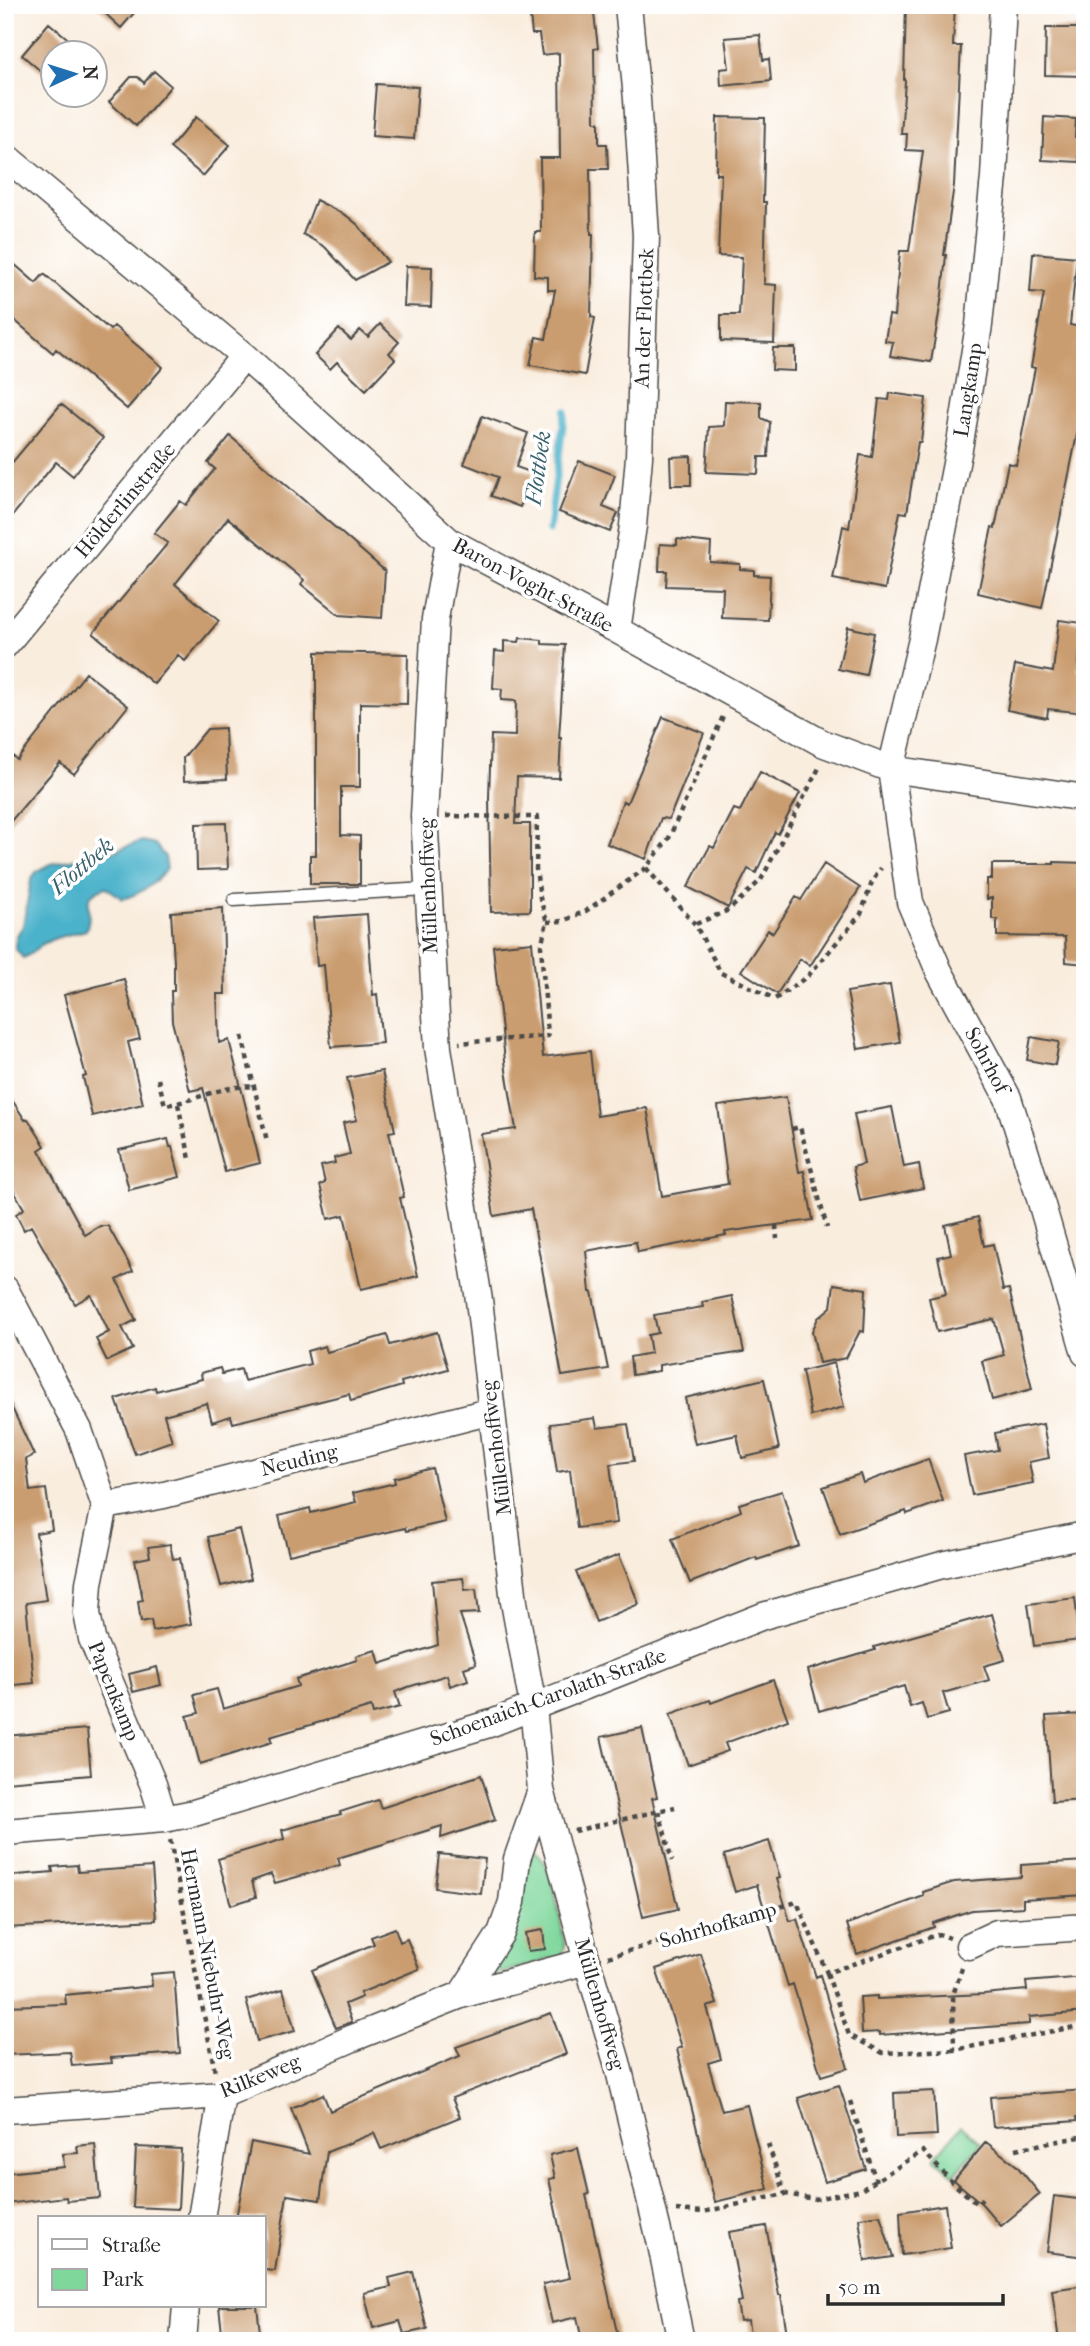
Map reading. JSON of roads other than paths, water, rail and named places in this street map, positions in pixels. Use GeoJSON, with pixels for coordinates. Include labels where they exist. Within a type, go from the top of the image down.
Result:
{"type":"FeatureCollection","features":[{"type":"Feature","properties":{"kind":"street","name":"An der Flottbek"},"geometry":{"type":"LineString","coordinates":[[617,630],[633,526],[639,457],[646,236],[628,5]]}},
{"type":"Feature","properties":{"kind":"street","name":"Langkamp"},"geometry":{"type":"LineString","coordinates":[[891,769],[925,626],[960,443],[979,325],[994,177],[1003,5]]}},
{"type":"Feature","properties":{"kind":"street","name":"Baron-Voght-Straße"},"geometry":{"type":"LineString","coordinates":[[5,156],[244,356],[449,541],[830,746],[891,769],[1085,798]]}},
{"type":"Feature","properties":{"kind":"street","name":"Hölderlinstraße"},"geometry":{"type":"LineString","coordinates":[[5,645],[244,356]]}},
{"type":"Feature","properties":{"kind":"street","name":"Müllenhoffweg"},"geometry":{"type":"LineString","coordinates":[[449,541],[435,619],[424,816],[437,1044],[479,1300],[514,1602],[533,1706],[541,1790],[617,2062],[681,2341]]}},
{"type":"Feature","properties":{"kind":"street","name":"Sohrhof"},"geometry":{"type":"LineString","coordinates":[[891,769],[910,902],[939,971],[1008,1098],[1085,1353]]}},
{"type":"Feature","properties":{"kind":"street"},"geometry":{"type":"LineString","coordinates":[[5,1289],[79,1430],[105,1506]]}},
{"type":"Feature","properties":{"kind":"street","name":"Neuding"},"geometry":{"type":"LineString","coordinates":[[105,1506],[164,1495],[492,1411]]}},
{"type":"Feature","properties":{"kind":"street","name":"Papenkamp"},"geometry":{"type":"LineString","coordinates":[[105,1506],[89,1583],[87,1613],[92,1639],[153,1784],[164,1819]]}},
{"type":"Feature","properties":{"kind":"street","name":"Schoenaich-Carolath-Straße"},"geometry":{"type":"LineString","coordinates":[[5,1832],[164,1819],[194,1813],[492,1723],[763,1616],[942,1565],[1085,1535]]}},
{"type":"Feature","properties":{"kind":"street"},"geometry":{"type":"LineString","coordinates":[[461,1995],[501,1933],[512,1902],[517,1858],[541,1790]]}},
{"type":"Feature","properties":{"kind":"street"},"geometry":{"type":"LineString","coordinates":[[969,1946],[997,1933],[1085,1927]]}},
{"type":"Feature","properties":{"kind":"street","name":"Rilkeweg"},"geometry":{"type":"LineString","coordinates":[[5,2110],[222,2095],[461,1995],[587,1961]]}},
{"type":"Feature","properties":{"kind":"street"},"geometry":{"type":"LineString","coordinates":[[201,2216],[222,2095]]}},
{"type":"Feature","properties":{"kind":"street"},"geometry":{"type":"LineString","coordinates":[[183,2341],[186,2308]]}},
{"type":"Feature","properties":{"kind":"lane"},"geometry":{"type":"LineString","coordinates":[[234,900],[427,890]]}},
{"type":"Feature","properties":{"kind":"water","name":"Flottbek"},"geometry":{"type":"Polygon","coordinates":[[[142,841],[155,844],[165,857],[167,869],[157,880],[142,891],[123,899],[106,887],[97,891],[89,899],[86,930],[51,940],[23,958],[15,948],[16,937],[23,926],[31,880],[36,872],[51,864],[114,851],[142,841]]]}},
{"type":"Feature","properties":{"kind":"waterway","name":"Flottbek"},"geometry":{"type":"LineString","coordinates":[[549,530],[565,411]]}}]}
